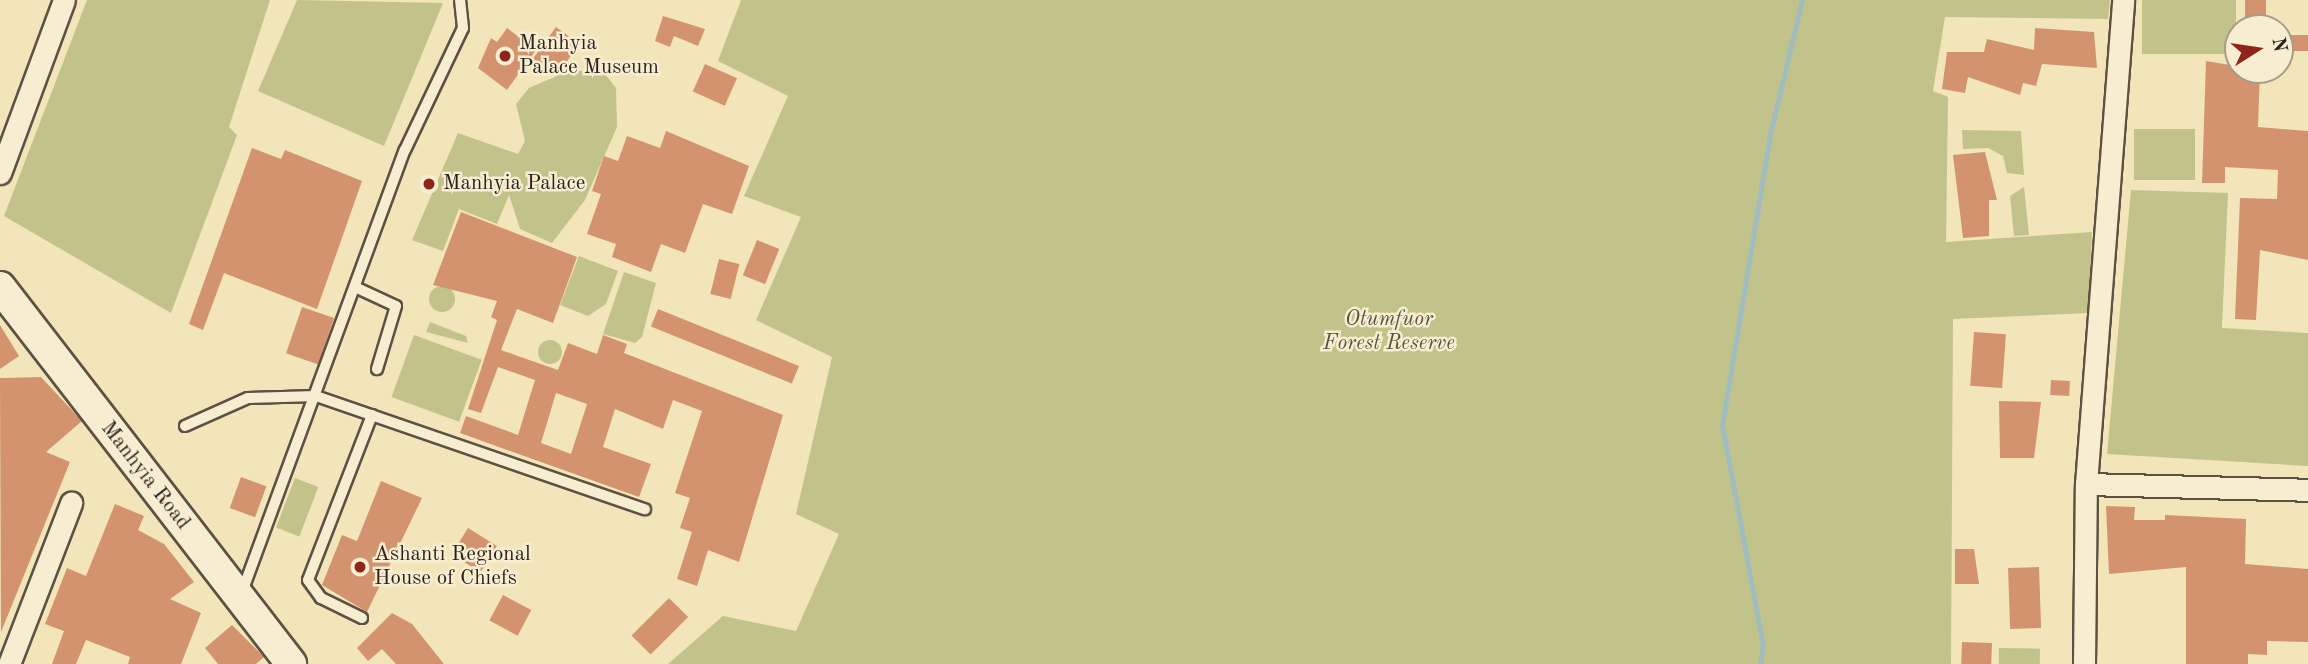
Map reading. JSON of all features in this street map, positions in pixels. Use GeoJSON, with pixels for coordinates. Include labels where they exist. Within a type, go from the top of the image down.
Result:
{"type":"FeatureCollection","features":[{"type":"Feature","properties":{"kind":"main road","name":"Manhyia Road"},"geometry":{"type":"LineString","coordinates":[[0,287],[291,664]]}},
{"type":"Feature","properties":{"kind":"street"},"geometry":{"type":"LineString","coordinates":[[0,173],[64,0]]}},
{"type":"Feature","properties":{"kind":"street"},"geometry":{"type":"LineString","coordinates":[[2084,664],[2086,484],[2123,0]]}},
{"type":"Feature","properties":{"kind":"street"},"geometry":{"type":"LineString","coordinates":[[2086,484],[2308,490]]}},
{"type":"Feature","properties":{"kind":"street"},"geometry":{"type":"LineString","coordinates":[[9,664],[71,503]]}},
{"type":"Feature","properties":{"kind":"lane"},"geometry":{"type":"LineString","coordinates":[[240,598],[405,150],[463,28],[460,0]]}},
{"type":"Feature","properties":{"kind":"lane"},"geometry":{"type":"LineString","coordinates":[[355,288],[396,306],[377,369]]}},
{"type":"Feature","properties":{"kind":"lane"},"geometry":{"type":"LineString","coordinates":[[185,426],[248,398],[316,396],[645,509]]}},
{"type":"Feature","properties":{"kind":"lane"},"geometry":{"type":"LineString","coordinates":[[362,618],[321,598],[308,580],[372,415]]}},
{"type":"Feature","properties":{"kind":"green space"},"geometry":{"type":"Polygon","coordinates":[[[87,0],[270,0],[229,127],[237,135],[171,313],[4,216],[87,0]]]}},
{"type":"Feature","properties":{"kind":"green space"},"geometry":{"type":"Polygon","coordinates":[[[297,0],[443,3],[384,146],[258,91],[297,0]]]}},
{"type":"Feature","properties":{"kind":"green space","name":"Otumfuor Forest Reserve"},"geometry":{"type":"Polygon","coordinates":[[[741,0],[2110,0],[2108,19],[1945,17],[1933,91],[1948,97],[1946,242],[2092,232],[2088,313],[1953,319],[1951,664],[668,664],[723,616],[796,631],[839,534],[796,514],[832,357],[756,320],[801,217],[744,196],[788,96],[718,61],[741,0]]]}},
{"type":"Feature","properties":{"kind":"green space"},"geometry":{"type":"Polygon","coordinates":[[[2142,0],[2236,0],[2236,14],[2224,14],[2224,54],[2142,54],[2142,0]]]}},
{"type":"Feature","properties":{"kind":"green space"},"geometry":{"type":"Polygon","coordinates":[[[601,69],[616,88],[617,127],[585,200],[552,243],[520,229],[509,195],[497,224],[459,209],[443,251],[412,240],[458,133],[518,154],[525,141],[516,104],[529,88],[566,72],[601,69]]]}},
{"type":"Feature","properties":{"kind":"green space"},"geometry":{"type":"Polygon","coordinates":[[[2134,129],[2195,129],[2195,180],[2134,180],[2134,129]]]}},
{"type":"Feature","properties":{"kind":"green space"},"geometry":{"type":"Polygon","coordinates":[[[1962,130],[2021,131],[2024,175],[2007,173],[2003,156],[1988,148],[1963,149],[1962,130]]]}},
{"type":"Feature","properties":{"kind":"green space"},"geometry":{"type":"Polygon","coordinates":[[[2024,187],[2029,235],[2014,236],[2010,196],[2024,187]]]}},
{"type":"Feature","properties":{"kind":"green space"},"geometry":{"type":"Polygon","coordinates":[[[2131,190],[2228,193],[2222,328],[2308,333],[2308,466],[2107,454],[2131,190]]]}},
{"type":"Feature","properties":{"kind":"green space"},"geometry":{"type":"Polygon","coordinates":[[[579,256],[618,271],[606,304],[588,316],[560,305],[579,256]]]}},
{"type":"Feature","properties":{"kind":"green space"},"geometry":{"type":"Polygon","coordinates":[[[624,272],[656,283],[642,337],[635,343],[603,334],[624,272]]]}},
{"type":"Feature","properties":{"kind":"green space"},"geometry":{"type":"Polygon","coordinates":[[[442,286],[451,290],[455,299],[451,308],[442,312],[433,308],[429,299],[433,290],[442,286]]]}},
{"type":"Feature","properties":{"kind":"green space"},"geometry":{"type":"Polygon","coordinates":[[[430,322],[466,336],[468,343],[426,332],[430,322]]]}},
{"type":"Feature","properties":{"kind":"green space"},"geometry":{"type":"Polygon","coordinates":[[[414,335],[482,360],[459,422],[391,397],[414,335]]]}},
{"type":"Feature","properties":{"kind":"green space"},"geometry":{"type":"Polygon","coordinates":[[[550,340],[559,343],[562,352],[559,361],[550,364],[541,361],[538,352],[541,343],[550,340]]]}},
{"type":"Feature","properties":{"kind":"green space"},"geometry":{"type":"Polygon","coordinates":[[[295,478],[318,487],[299,536],[276,527],[295,478]]]}},
{"type":"Feature","properties":{"kind":"green space"},"geometry":{"type":"Polygon","coordinates":[[[1999,648],[2040,649],[2040,664],[1999,664],[1999,648]]]}},
{"type":"Feature","properties":{"kind":"building"},"geometry":{"type":"Polygon","coordinates":[[[2245,0],[2266,0],[2266,14],[2245,14],[2245,0]]]}},
{"type":"Feature","properties":{"kind":"building"},"geometry":{"type":"Polygon","coordinates":[[[663,16],[705,29],[698,46],[674,36],[670,47],[655,41],[663,16]]]}},
{"type":"Feature","properties":{"kind":"building"},"geometry":{"type":"Polygon","coordinates":[[[556,27],[579,44],[557,76],[533,59],[556,27]]]}},
{"type":"Feature","properties":{"kind":"building"},"geometry":{"type":"Polygon","coordinates":[[[507,28],[536,50],[507,90],[478,68],[491,38],[497,42],[507,28]]]}},
{"type":"Feature","properties":{"kind":"building"},"geometry":{"type":"Polygon","coordinates":[[[2035,28],[2094,32],[2097,68],[2042,64],[2036,86],[2023,83],[2020,95],[1968,77],[1965,93],[1942,89],[1947,52],[1984,52],[1987,39],[2034,50],[2035,28]]]}},
{"type":"Feature","properties":{"kind":"building"},"geometry":{"type":"Polygon","coordinates":[[[2294,35],[2308,35],[2308,51],[2294,51],[2294,35]]]}},
{"type":"Feature","properties":{"kind":"building"},"geometry":{"type":"Polygon","coordinates":[[[2206,61],[2224,64],[2224,84],[2260,84],[2258,127],[2308,131],[2308,260],[2260,250],[2256,320],[2235,319],[2240,198],[2277,199],[2278,170],[2225,167],[2225,183],[2202,183],[2206,61]]]}},
{"type":"Feature","properties":{"kind":"building"},"geometry":{"type":"Polygon","coordinates":[[[705,64],[737,78],[725,106],[693,91],[705,64]]]}},
{"type":"Feature","properties":{"kind":"building"},"geometry":{"type":"Polygon","coordinates":[[[666,131],[749,166],[732,214],[703,204],[685,253],[661,244],[651,272],[612,257],[616,244],[587,234],[601,194],[592,191],[604,156],[618,161],[627,136],[660,148],[666,131]]]}},
{"type":"Feature","properties":{"kind":"building"},"geometry":{"type":"Polygon","coordinates":[[[252,148],[281,159],[285,150],[362,181],[317,309],[224,273],[203,330],[189,324],[252,148]]]}},
{"type":"Feature","properties":{"kind":"building"},"geometry":{"type":"Polygon","coordinates":[[[1985,152],[1997,200],[1989,200],[1989,236],[1963,238],[1953,155],[1985,152]]]}},
{"type":"Feature","properties":{"kind":"building"},"geometry":{"type":"Polygon","coordinates":[[[461,212],[577,257],[553,323],[517,309],[501,350],[558,370],[568,343],[597,354],[603,335],[627,344],[624,353],[783,415],[739,562],[708,550],[697,586],[677,579],[692,532],[680,528],[690,498],[675,493],[702,411],[673,400],[663,429],[615,409],[603,447],[651,464],[639,497],[460,433],[466,416],[518,435],[535,380],[498,367],[481,413],[468,409],[497,320],[491,317],[497,301],[433,285],[461,212]],[[556,393],[541,443],[571,454],[587,404],[556,393]]]}},
{"type":"Feature","properties":{"kind":"building"},"geometry":{"type":"Polygon","coordinates":[[[757,240],[779,249],[765,284],[743,275],[757,240]]]}},
{"type":"Feature","properties":{"kind":"building"},"geometry":{"type":"Polygon","coordinates":[[[719,259],[739,264],[731,299],[710,294],[719,259]]]}},
{"type":"Feature","properties":{"kind":"building"},"geometry":{"type":"Polygon","coordinates":[[[302,307],[334,318],[318,364],[286,353],[302,307]]]}},
{"type":"Feature","properties":{"kind":"building"},"geometry":{"type":"Polygon","coordinates":[[[658,309],[799,366],[792,384],[651,327],[658,309]]]}},
{"type":"Feature","properties":{"kind":"building"},"geometry":{"type":"Polygon","coordinates":[[[0,325],[19,356],[0,369],[0,325]]]}},
{"type":"Feature","properties":{"kind":"building"},"geometry":{"type":"Polygon","coordinates":[[[1974,332],[2006,334],[2002,388],[1970,386],[1974,332]]]}},
{"type":"Feature","properties":{"kind":"building"},"geometry":{"type":"Polygon","coordinates":[[[41,377],[82,421],[46,452],[70,462],[1,632],[0,378],[41,377]]]}},
{"type":"Feature","properties":{"kind":"building"},"geometry":{"type":"Polygon","coordinates":[[[2051,380],[2070,381],[2069,396],[2050,395],[2051,380]]]}},
{"type":"Feature","properties":{"kind":"building"},"geometry":{"type":"Polygon","coordinates":[[[1999,401],[2041,402],[2034,458],[2000,458],[1999,401]]]}},
{"type":"Feature","properties":{"kind":"building"},"geometry":{"type":"Polygon","coordinates":[[[241,477],[266,486],[255,517],[230,508],[241,477]]]}},
{"type":"Feature","properties":{"kind":"building"},"geometry":{"type":"Polygon","coordinates":[[[381,481],[422,498],[367,612],[322,585],[342,535],[357,541],[381,481]]]}},
{"type":"Feature","properties":{"kind":"building"},"geometry":{"type":"Polygon","coordinates":[[[115,504],[144,516],[138,530],[164,544],[194,582],[170,599],[201,613],[181,664],[128,664],[130,657],[86,640],[76,664],[52,664],[64,631],[45,624],[67,568],[86,576],[115,504]]]}},
{"type":"Feature","properties":{"kind":"building"},"geometry":{"type":"Polygon","coordinates":[[[2106,506],[2135,507],[2134,520],[2165,520],[2165,515],[2246,519],[2245,564],[2308,569],[2308,642],[2267,641],[2267,655],[2248,654],[2248,664],[2186,664],[2186,567],[2109,574],[2106,506]]]}},
{"type":"Feature","properties":{"kind":"building"},"geometry":{"type":"Polygon","coordinates":[[[468,528],[497,546],[480,572],[452,554],[468,528]]]}},
{"type":"Feature","properties":{"kind":"building"},"geometry":{"type":"Polygon","coordinates":[[[1955,549],[1974,549],[1979,584],[1955,584],[1955,549]]]}},
{"type":"Feature","properties":{"kind":"building"},"geometry":{"type":"Polygon","coordinates":[[[2039,567],[2041,628],[2010,629],[2008,568],[2039,567]]]}},
{"type":"Feature","properties":{"kind":"building"},"geometry":{"type":"Polygon","coordinates":[[[503,595],[531,610],[518,636],[489,621],[503,595]]]}},
{"type":"Feature","properties":{"kind":"building"},"geometry":{"type":"Polygon","coordinates":[[[669,598],[688,617],[651,655],[632,635],[669,598]]]}},
{"type":"Feature","properties":{"kind":"building"},"geometry":{"type":"Polygon","coordinates":[[[392,613],[412,624],[444,664],[396,664],[382,649],[368,661],[357,648],[392,613]]]}},
{"type":"Feature","properties":{"kind":"building"},"geometry":{"type":"Polygon","coordinates":[[[232,625],[264,657],[256,664],[218,664],[205,648],[232,625]]]}},
{"type":"Feature","properties":{"kind":"building"},"geometry":{"type":"Polygon","coordinates":[[[1962,642],[1992,643],[1991,664],[1961,664],[1962,642]]]}},
{"type":"Feature","properties":{"kind":"waterway"},"geometry":{"type":"LineString","coordinates":[[1760,664],[1763,646],[1722,425],[1771,130],[1802,0]]}},
{"type":"Feature","properties":{"kind":"place","name":"Manhyia Palace Museum"},"geometry":{"type":"Point","coordinates":[505,56]}},
{"type":"Feature","properties":{"kind":"place","name":"Manhyia Palace"},"geometry":{"type":"Point","coordinates":[429,184]}},
{"type":"Feature","properties":{"kind":"place","name":"Ashanti Regional House of Chiefs"},"geometry":{"type":"Point","coordinates":[360,567]}}]}
